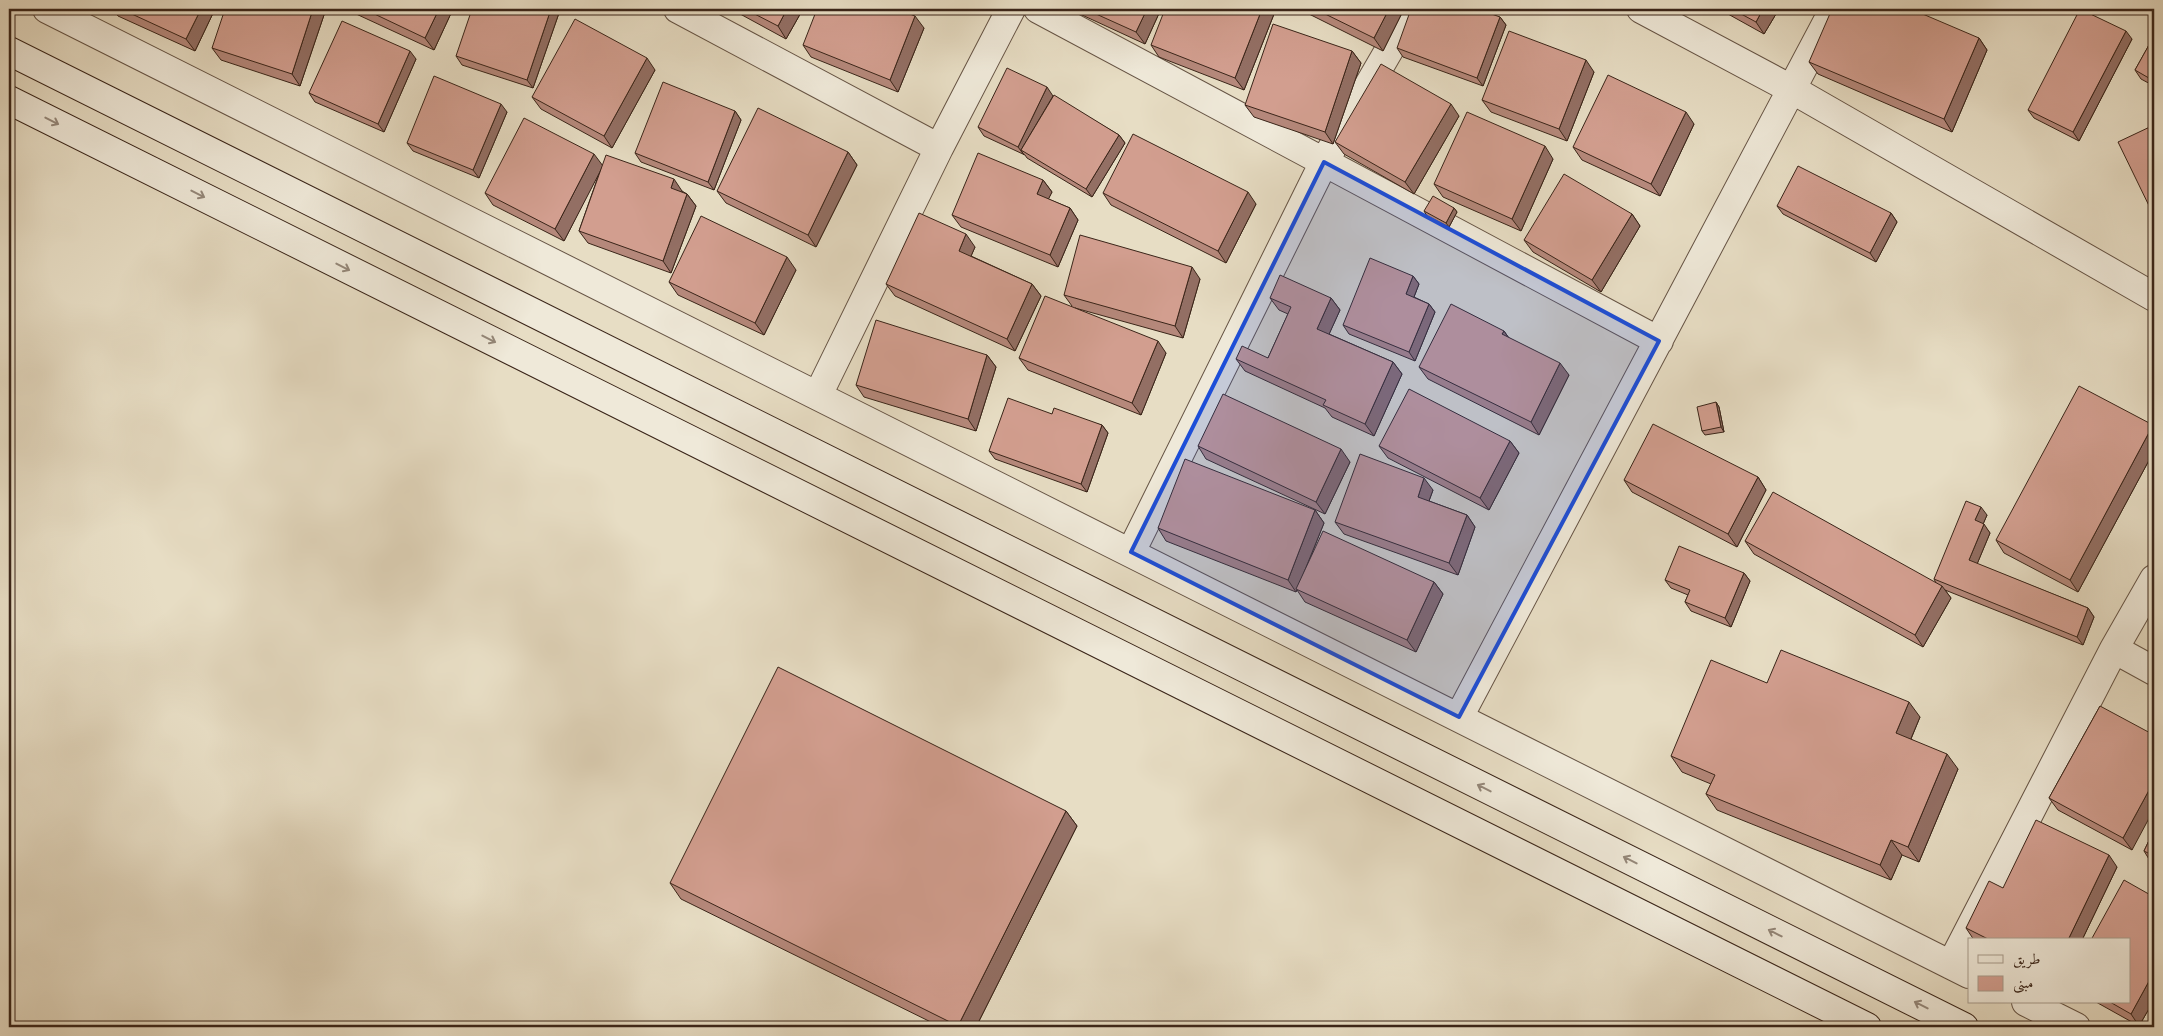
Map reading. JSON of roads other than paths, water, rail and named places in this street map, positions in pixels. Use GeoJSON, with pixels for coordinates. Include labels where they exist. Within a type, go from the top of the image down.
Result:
{"type":"FeatureCollection","features":[{"type":"Feature","properties":{"kind":"street"},"geometry":{"type":"LineString","coordinates":[[47,9],[1960,969],[1968,952]]}},
{"type":"Feature","properties":{"kind":"street"},"geometry":{"type":"LineString","coordinates":[[678,9],[939,148]]}},
{"type":"Feature","properties":{"kind":"street"},"geometry":{"type":"LineString","coordinates":[[818,395],[939,148],[1011,9]]}},
{"type":"Feature","properties":{"kind":"street"},"geometry":{"type":"LineString","coordinates":[[1038,9],[1659,341]]}},
{"type":"Feature","properties":{"kind":"street"},"geometry":{"type":"LineString","coordinates":[[1131,552],[1324,162],[1413,9]]}},
{"type":"Feature","properties":{"kind":"street"},"geometry":{"type":"LineString","coordinates":[[1641,9],[1792,90],[2154,297]]}},
{"type":"Feature","properties":{"kind":"street"},"geometry":{"type":"LineString","coordinates":[[1459,716],[1834,9]]}},
{"type":"Feature","properties":{"kind":"street"},"geometry":{"type":"LineString","coordinates":[[9,51],[1964,1027]]}},
{"type":"Feature","properties":{"kind":"street"},"geometry":{"type":"LineString","coordinates":[[9,100],[1867,1027]]}},
{"type":"Feature","properties":{"kind":"street"},"geometry":{"type":"LineString","coordinates":[[1975,938],[2114,649],[2154,579]]}},
{"type":"Feature","properties":{"kind":"street"},"geometry":{"type":"LineString","coordinates":[[2114,649],[2154,671]]}},
{"type":"Feature","properties":{"kind":"street"},"geometry":{"type":"LineString","coordinates":[[2030,1004],[2076,1027]]}}]}
